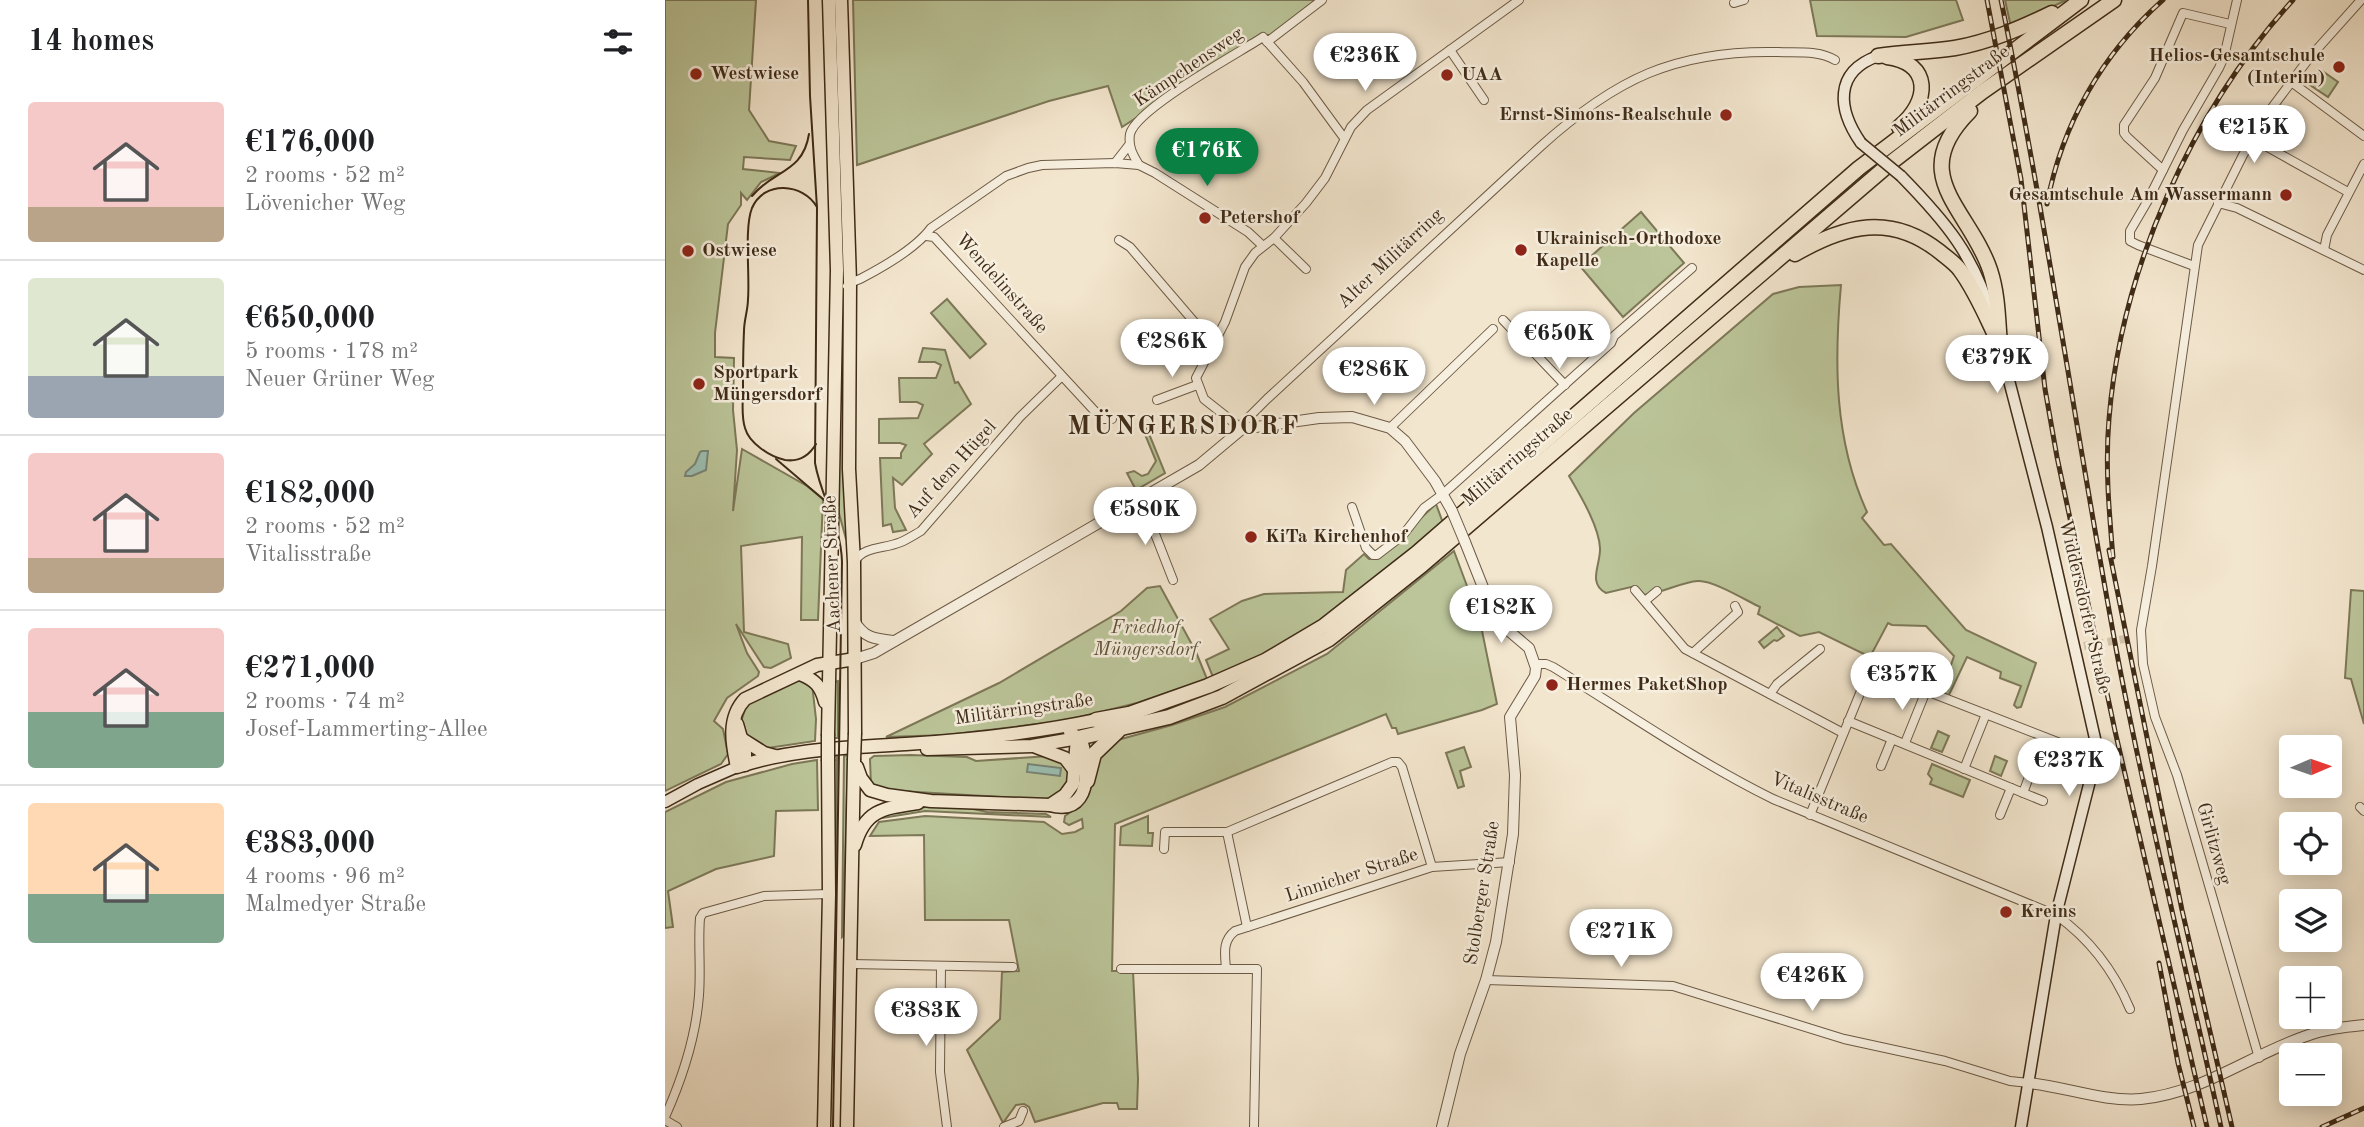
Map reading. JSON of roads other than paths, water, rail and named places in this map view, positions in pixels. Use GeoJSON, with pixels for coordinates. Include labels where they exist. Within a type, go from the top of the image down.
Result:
{"type":"FeatureCollection","features":[{"type":"Feature","properties":{"kind":"highway"},"geometry":{"type":"LineString","coordinates":[[1878,56],[1989,40],[2021,29],[2075,0]]}},
{"type":"Feature","properties":{"kind":"highway","name":"Militärringstraße"},"geometry":{"type":"LineString","coordinates":[[1096,720],[1139,710],[1208,686],[1265,661],[1324,626],[1417,553],[1859,168],[2081,0]]}},
{"type":"Feature","properties":{"kind":"highway","name":"Militärringstraße"},"geometry":{"type":"LineString","coordinates":[[1078,738],[1169,717],[1222,697],[1329,639],[1422,565],[1893,161],[1982,92],[2114,0]]}},
{"type":"Feature","properties":{"kind":"highway"},"geometry":{"type":"LineString","coordinates":[[1859,168],[1878,145],[1912,117],[1922,93],[1921,81],[1908,64],[1894,58],[1878,56]]}},
{"type":"Feature","properties":{"kind":"highway"},"geometry":{"type":"LineString","coordinates":[[2000,345],[1990,271],[1980,247],[1947,195],[1941,171],[1942,156],[1946,142],[1956,125],[2032,57]]}},
{"type":"Feature","properties":{"kind":"highway"},"geometry":{"type":"LineString","coordinates":[[1777,260],[1847,229],[1885,228],[1924,240],[1958,267],[1977,297],[2000,345]]}},
{"type":"Feature","properties":{"kind":"highway"},"geometry":{"type":"LineString","coordinates":[[1081,776],[1094,754],[1119,730]]}},
{"type":"Feature","properties":{"kind":"main road","name":"Aachener Straße"},"geometry":{"type":"LineString","coordinates":[[824,1127],[829,894],[829,575],[834,470],[837,270],[829,0]]}},
{"type":"Feature","properties":{"kind":"main road","name":"Aachener Straße"},"geometry":{"type":"LineString","coordinates":[[841,0],[850,282],[849,469],[855,659],[847,1127]]}},
{"type":"Feature","properties":{"kind":"main road","name":"Widdersdorfer Straße"},"geometry":{"type":"LineString","coordinates":[[1878,56],[1866,60],[1849,76],[1844,90],[1844,107],[1848,121],[1861,144],[1901,176],[1938,214],[1960,242],[1988,302],[2079,646],[2094,722],[2096,757],[2056,915],[2021,1127]]}},
{"type":"Feature","properties":{"kind":"main road"},"geometry":{"type":"LineString","coordinates":[[741,766],[731,726],[738,706],[745,699],[817,665],[855,659]]}},
{"type":"Feature","properties":{"kind":"main road"},"geometry":{"type":"LineString","coordinates":[[800,674],[810,678],[820,688],[828,719]]}},
{"type":"Feature","properties":{"kind":"main road"},"geometry":{"type":"LineString","coordinates":[[735,720],[742,739],[741,766]]}},
{"type":"Feature","properties":{"kind":"main road","name":"Militärringstraße"},"geometry":{"type":"LineString","coordinates":[[665,802],[698,784],[741,766],[775,756],[835,747],[903,745],[1061,727],[1096,720]]}},
{"type":"Feature","properties":{"kind":"main road"},"geometry":{"type":"LineString","coordinates":[[1078,738],[1081,730],[1096,720]]}},
{"type":"Feature","properties":{"kind":"main road"},"geometry":{"type":"LineString","coordinates":[[854,760],[861,778],[870,790],[930,801],[1050,805],[1061,808],[1073,804],[1084,790],[1081,776],[1083,749],[1078,738],[1061,727]]}},
{"type":"Feature","properties":{"kind":"main road","name":"Militärringstraße"},"geometry":{"type":"LineString","coordinates":[[903,745],[930,750],[1033,746],[1078,738]]}},
{"type":"Feature","properties":{"kind":"main road"},"geometry":{"type":"LineString","coordinates":[[742,739],[764,753],[775,756]]}},
{"type":"Feature","properties":{"kind":"main road"},"geometry":{"type":"LineString","coordinates":[[1033,746],[1065,758],[1081,776]]}},
{"type":"Feature","properties":{"kind":"main road"},"geometry":{"type":"LineString","coordinates":[[851,859],[859,833],[871,814],[883,809],[930,801]]}},
{"type":"Feature","properties":{"kind":"street","name":"Kämpchensweg"},"geometry":{"type":"LineString","coordinates":[[1115,163],[1129,145],[1134,125],[1151,109],[1265,39],[1322,0]]}},
{"type":"Feature","properties":{"kind":"street"},"geometry":{"type":"LineString","coordinates":[[1734,3],[1744,0]]}},
{"type":"Feature","properties":{"kind":"street"},"geometry":{"type":"LineString","coordinates":[[2194,266],[2138,246],[2130,241],[2129,237],[2183,130],[2224,57],[2237,0]]}},
{"type":"Feature","properties":{"kind":"street","name":"Girlitzweg"},"geometry":{"type":"LineString","coordinates":[[2259,1058],[2177,775],[2155,717],[2140,638],[2194,266],[2203,231],[2253,139],[2290,81],[2361,0]]}},
{"type":"Feature","properties":{"kind":"street"},"geometry":{"type":"LineString","coordinates":[[1443,494],[1422,461],[1390,428],[1366,420],[1340,416],[1242,429],[1204,399],[1196,375],[1214,345],[1245,267],[1255,253],[1274,238],[1299,211],[1325,178],[1344,138],[1367,110],[1514,1]]}},
{"type":"Feature","properties":{"kind":"street"},"geometry":{"type":"LineString","coordinates":[[2163,170],[2123,134],[2124,125],[2155,78],[2183,13],[2230,24]]}},
{"type":"Feature","properties":{"kind":"street"},"geometry":{"type":"LineString","coordinates":[[1265,39],[1303,82],[1344,138]]}},
{"type":"Feature","properties":{"kind":"street"},"geometry":{"type":"LineString","coordinates":[[1450,50],[1484,100]]}},
{"type":"Feature","properties":{"kind":"street","name":"Alter Militärring"},"geometry":{"type":"LineString","coordinates":[[855,659],[874,653],[1203,462],[1242,429],[1244,422],[1267,398],[1561,128],[1625,83],[1653,70],[1689,59],[1721,54],[1806,52],[1826,55],[1835,60]]}},
{"type":"Feature","properties":{"kind":"street"},"geometry":{"type":"LineString","coordinates":[[2290,81],[2364,136]]}},
{"type":"Feature","properties":{"kind":"street"},"geometry":{"type":"LineString","coordinates":[[2253,139],[2348,192]]}},
{"type":"Feature","properties":{"kind":"street"},"geometry":{"type":"LineString","coordinates":[[1129,145],[1139,165]]}},
{"type":"Feature","properties":{"kind":"street"},"geometry":{"type":"LineString","coordinates":[[926,236],[931,229],[989,187],[1017,171],[1042,165],[1115,163],[1139,165],[1248,232],[1263,246]]}},
{"type":"Feature","properties":{"kind":"street"},"geometry":{"type":"LineString","coordinates":[[2324,250],[2327,235],[2364,164]]}},
{"type":"Feature","properties":{"kind":"street"},"geometry":{"type":"LineString","coordinates":[[2218,203],[2237,208],[2364,270]]}},
{"type":"Feature","properties":{"kind":"street","name":"Wendelinstraße"},"geometry":{"type":"LineString","coordinates":[[836,303],[850,282],[877,269],[926,236],[934,237],[1103,419],[1112,419]]}},
{"type":"Feature","properties":{"kind":"street"},"geometry":{"type":"LineString","coordinates":[[1274,238],[1306,269]]}},
{"type":"Feature","properties":{"kind":"street"},"geometry":{"type":"LineString","coordinates":[[1119,240],[1130,247],[1214,345]]}},
{"type":"Feature","properties":{"kind":"street"},"geometry":{"type":"LineString","coordinates":[[1352,507],[1366,548],[1373,555],[1377,555],[1403,535],[1424,508],[1565,385],[1611,342],[1613,336],[1692,268]]}},
{"type":"Feature","properties":{"kind":"street"},"geometry":{"type":"LineString","coordinates":[[837,270],[850,282]]}},
{"type":"Feature","properties":{"kind":"street"},"geometry":{"type":"LineString","coordinates":[[1503,320],[1565,385]]}},
{"type":"Feature","properties":{"kind":"street"},"geometry":{"type":"LineString","coordinates":[[1390,428],[1493,328]]}},
{"type":"Feature","properties":{"kind":"street","name":"Auf dem Hügel"},"geometry":{"type":"LineString","coordinates":[[854,562],[858,555],[865,551],[900,543],[921,531],[993,447],[1062,377]]}},
{"type":"Feature","properties":{"kind":"street"},"geometry":{"type":"LineString","coordinates":[[1157,400],[1197,384]]}},
{"type":"Feature","properties":{"kind":"street","name":"Vitalisstraße"},"geometry":{"type":"LineString","coordinates":[[1443,494],[1465,542],[1492,614],[1503,628],[1529,648],[1537,664],[1553,667],[1673,744],[1740,783],[1810,815],[2056,915],[2098,954],[2118,981],[2130,1009]]}},
{"type":"Feature","properties":{"kind":"street"},"geometry":{"type":"LineString","coordinates":[[1141,498],[1173,580]]}},
{"type":"Feature","properties":{"kind":"street"},"geometry":{"type":"LineString","coordinates":[[1635,590],[1678,643],[1843,733]]}},
{"type":"Feature","properties":{"kind":"street"},"geometry":{"type":"LineString","coordinates":[[1644,601],[1657,592]]}},
{"type":"Feature","properties":{"kind":"street"},"geometry":{"type":"LineString","coordinates":[[1693,653],[1738,612],[1735,606]]}},
{"type":"Feature","properties":{"kind":"street"},"geometry":{"type":"LineString","coordinates":[[854,619],[864,635],[894,641]]}},
{"type":"Feature","properties":{"kind":"street"},"geometry":{"type":"LineString","coordinates":[[2130,638],[2140,638]]}},
{"type":"Feature","properties":{"kind":"street"},"geometry":{"type":"LineString","coordinates":[[1770,694],[1775,685],[1820,649]]}},
{"type":"Feature","properties":{"kind":"street","name":"Stolberger Straße"},"geometry":{"type":"LineString","coordinates":[[1441,1127],[1460,1054],[1486,980],[1496,942],[1510,863],[1515,788],[1510,717],[1535,676],[1537,664]]}},
{"type":"Feature","properties":{"kind":"street"},"geometry":{"type":"LineString","coordinates":[[1810,815],[1870,669],[2096,757]]}},
{"type":"Feature","properties":{"kind":"street"},"geometry":{"type":"LineString","coordinates":[[1905,743],[1926,691]]}},
{"type":"Feature","properties":{"kind":"street"},"geometry":{"type":"LineString","coordinates":[[1964,769],[1986,714]]}},
{"type":"Feature","properties":{"kind":"street"},"geometry":{"type":"LineString","coordinates":[[1848,721],[2043,801]]}},
{"type":"Feature","properties":{"kind":"street"},"geometry":{"type":"LineString","coordinates":[[2023,793],[2044,737]]}},
{"type":"Feature","properties":{"kind":"street"},"geometry":{"type":"LineString","coordinates":[[1881,766],[1892,739]]}},
{"type":"Feature","properties":{"kind":"street"},"geometry":{"type":"LineString","coordinates":[[1164,849],[1165,832],[1227,832],[1323,790],[1398,762],[1402,766],[1432,867]]}},
{"type":"Feature","properties":{"kind":"street"},"geometry":{"type":"LineString","coordinates":[[2000,815],[2011,788]]}},
{"type":"Feature","properties":{"kind":"street"},"geometry":{"type":"LineString","coordinates":[[1226,969],[1227,936],[1247,927],[1227,832]]}},
{"type":"Feature","properties":{"kind":"street","name":"Linnicher Straße"},"geometry":{"type":"LineString","coordinates":[[1247,927],[1432,867],[1510,863]]}},
{"type":"Feature","properties":{"kind":"street"},"geometry":{"type":"LineString","coordinates":[[677,1127],[665,1118],[683,1072],[694,1031],[699,997],[700,918],[703,913],[764,896],[829,894]]}},
{"type":"Feature","properties":{"kind":"street"},"geometry":{"type":"LineString","coordinates":[[850,964],[1013,967]]}},
{"type":"Feature","properties":{"kind":"street"},"geometry":{"type":"LineString","coordinates":[[941,966],[940,1072],[947,1127]]}},
{"type":"Feature","properties":{"kind":"street"},"geometry":{"type":"LineString","coordinates":[[1121,969],[1257,969],[1254,1127]]}},
{"type":"Feature","properties":{"kind":"street"},"geometry":{"type":"LineString","coordinates":[[1486,980],[1673,986],[1844,1039],[1945,1061],[2010,1081],[2119,1099],[2140,1099],[2190,1088],[2303,1037],[2318,1032],[2364,1026]]}},
{"type":"Feature","properties":{"kind":"street"},"geometry":{"type":"LineString","coordinates":[[1004,1127],[1019,1121],[1023,1111]]}},
{"type":"Feature","properties":{"kind":"water"},"geometry":{"type":"Polygon","coordinates":[[[702,451],[708,451],[706,470],[685,476],[695,464],[702,451]]]}},
{"type":"Feature","properties":{"kind":"water"},"geometry":{"type":"Polygon","coordinates":[[[1028,764],[1061,768],[1060,776],[1027,772],[1028,764]]]}},
{"type":"Feature","properties":{"kind":"tunnel"},"geometry":{"type":"LineString","coordinates":[[2084,646],[2130,638]]}},
{"type":"Feature","properties":{"kind":"tram line"},"geometry":{"type":"LineString","coordinates":[[808,0],[810,96],[817,208],[815,463],[835,523],[842,562],[833,1127]]}},
{"type":"Feature","properties":{"kind":"tram line"},"geometry":{"type":"LineString","coordinates":[[752,196],[760,187],[794,164],[806,147],[809,134]]}},
{"type":"Feature","properties":{"kind":"tram line"},"geometry":{"type":"LineString","coordinates":[[816,444],[807,455],[799,459],[785,460],[773,456],[755,444],[747,434],[743,409],[748,227],[752,208],[765,193],[784,188],[803,193],[817,207]]}},
{"type":"Feature","properties":{"kind":"tram line"},"geometry":{"type":"LineString","coordinates":[[776,459],[824,500]]}},
{"type":"Feature","properties":{"kind":"railway"},"geometry":{"type":"LineString","coordinates":[[1987,0],[2021,179],[2045,389],[2057,457],[2115,731],[2207,1127]]}},
{"type":"Feature","properties":{"kind":"railway"},"geometry":{"type":"LineString","coordinates":[[2001,0],[2033,165],[2118,659],[2221,1127]]}},
{"type":"Feature","properties":{"kind":"railway"},"geometry":{"type":"LineString","coordinates":[[2047,204],[2063,146],[2088,92],[2121,43],[2163,0]]}},
{"type":"Feature","properties":{"kind":"railway"},"geometry":{"type":"LineString","coordinates":[[2113,557],[2107,471],[2109,419],[2116,362],[2146,250],[2168,195],[2223,91],[2293,0]]}},
{"type":"Feature","properties":{"kind":"railway"},"geometry":{"type":"LineString","coordinates":[[2109,550],[2182,910],[2232,1127]]}},
{"type":"Feature","properties":{"kind":"railway"},"geometry":{"type":"LineString","coordinates":[[2159,963],[2178,1063],[2194,1127]]}},
{"type":"Feature","properties":{"kind":"railway"},"geometry":{"type":"LineString","coordinates":[[2322,1127],[2364,1108]]}},
{"type":"Feature","properties":{"kind":"place","name":"Helios-Gesamtschule (Interim)"},"geometry":{"type":"Point","coordinates":[2339,67]}},
{"type":"Feature","properties":{"kind":"place","name":"Westwiese"},"geometry":{"type":"Point","coordinates":[696,74]}},
{"type":"Feature","properties":{"kind":"place","name":"UAA"},"geometry":{"type":"Point","coordinates":[1447,75]}},
{"type":"Feature","properties":{"kind":"place","name":"Ernst-Simons-Realschule"},"geometry":{"type":"Point","coordinates":[1726,115]}},
{"type":"Feature","properties":{"kind":"place","name":"Gesamtschule Am Wassermann"},"geometry":{"type":"Point","coordinates":[2286,195]}},
{"type":"Feature","properties":{"kind":"place","name":"Petershof"},"geometry":{"type":"Point","coordinates":[1205,218]}},
{"type":"Feature","properties":{"kind":"place","name":"Ukrainisch-Orthodoxe Kapelle"},"geometry":{"type":"Point","coordinates":[1521,250]}},
{"type":"Feature","properties":{"kind":"place","name":"Ostwiese"},"geometry":{"type":"Point","coordinates":[688,251]}},
{"type":"Feature","properties":{"kind":"place","name":"Sportpark Müngersdorf"},"geometry":{"type":"Point","coordinates":[699,384]}},
{"type":"Feature","properties":{"kind":"place","name":"KiTa Kirchenhof"},"geometry":{"type":"Point","coordinates":[1251,537]}},
{"type":"Feature","properties":{"kind":"place","name":"Hermes PaketShop"},"geometry":{"type":"Point","coordinates":[1552,685]}},
{"type":"Feature","properties":{"kind":"place","name":"Kreins"},"geometry":{"type":"Point","coordinates":[2006,912]}},
{"type":"Feature","properties":{"kind":"district","name":"MÜNGERSDORF"},"geometry":{"type":"Point","coordinates":[1184,427]}},
{"type":"Feature","properties":{"kind":"park label","name":"Friedhof Müngersdorf"},"geometry":{"type":"Point","coordinates":[1146,639]}}]}
